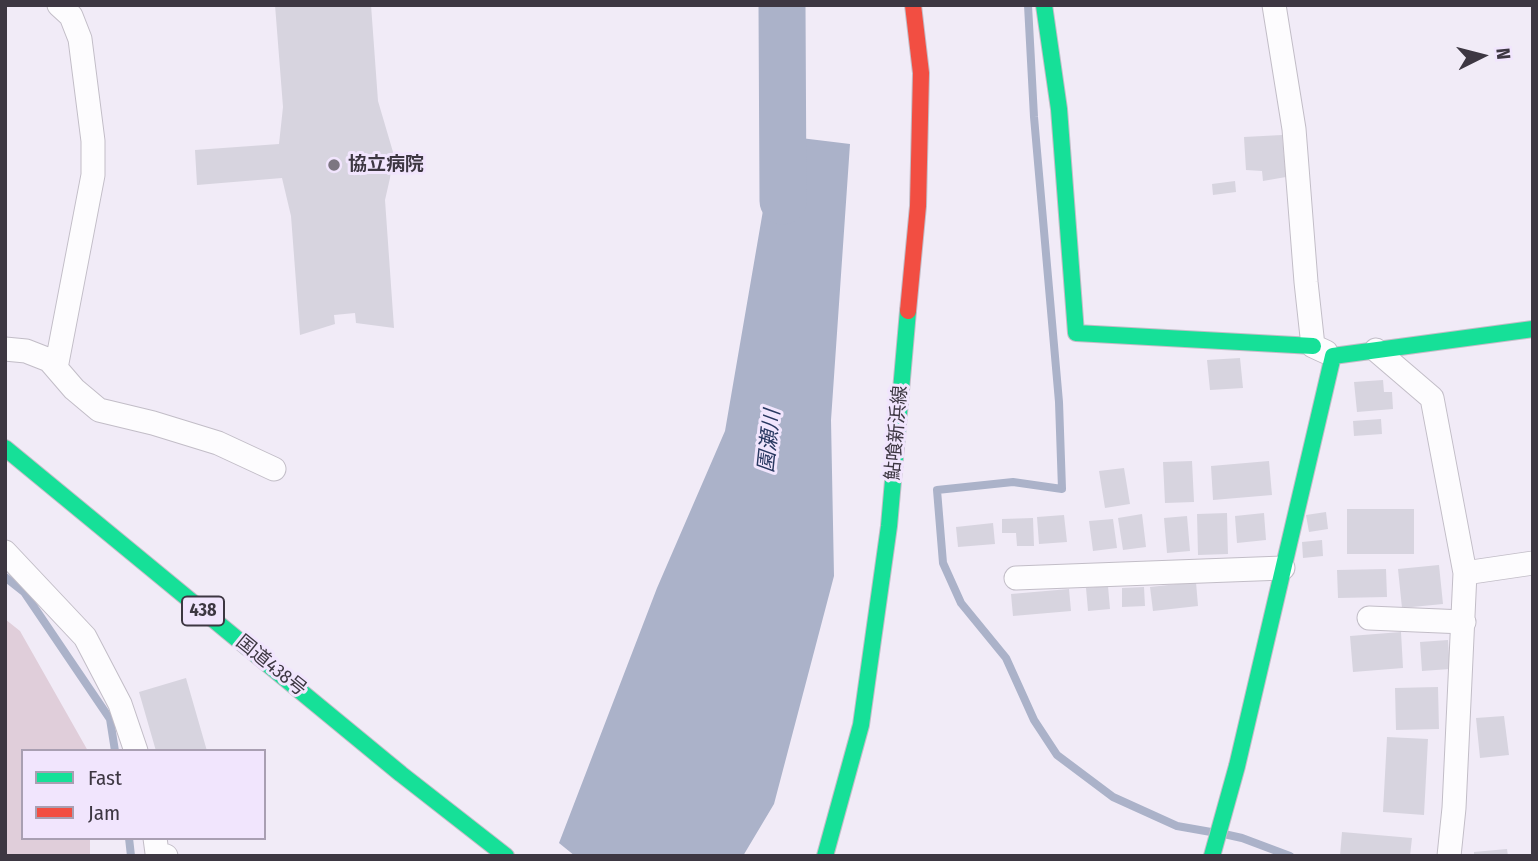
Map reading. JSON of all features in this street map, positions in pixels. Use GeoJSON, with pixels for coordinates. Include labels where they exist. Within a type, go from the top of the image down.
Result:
{"type":"FeatureCollection","features":[{"type":"Feature","properties":{"kind":"main road","name":"鮎喰新浜線"},"geometry":{"type":"LineString","coordinates":[[825,856],[861,725],[889,526],[918,206],[920,73],[913,5]]}},
{"type":"Feature","properties":{"kind":"main road"},"geometry":{"type":"LineString","coordinates":[[1044,5],[1059,109],[1076,333],[1323,351],[1376,350],[1533,329]]}},
{"type":"Feature","properties":{"kind":"main road"},"geometry":{"type":"LineString","coordinates":[[1212,856],[1237,766],[1283,568],[1323,351]]}},
{"type":"Feature","properties":{"kind":"main road","name":"国道438号"},"geometry":{"type":"LineString","coordinates":[[5,448],[401,774],[506,856]]}},
{"type":"Feature","properties":{"kind":"street"},"geometry":{"type":"LineString","coordinates":[[56,368],[93,175],[93,141],[80,39],[71,16],[59,5]]}},
{"type":"Feature","properties":{"kind":"street"},"geometry":{"type":"LineString","coordinates":[[1274,5],[1294,129],[1306,282],[1323,351]]}},
{"type":"Feature","properties":{"kind":"street"},"geometry":{"type":"LineString","coordinates":[[5,349],[49,360],[74,389],[99,410],[218,443],[274,469]]}},
{"type":"Feature","properties":{"kind":"street"},"geometry":{"type":"LineString","coordinates":[[1376,350],[1432,398],[1465,573],[1454,808],[1449,856]]}},
{"type":"Feature","properties":{"kind":"street"},"geometry":{"type":"LineString","coordinates":[[5,552],[85,637],[120,704],[135,749]]}},
{"type":"Feature","properties":{"kind":"street"},"geometry":{"type":"LineString","coordinates":[[1465,573],[1533,563]]}},
{"type":"Feature","properties":{"kind":"street"},"geometry":{"type":"LineString","coordinates":[[1016,578],[1283,568]]}},
{"type":"Feature","properties":{"kind":"street"},"geometry":{"type":"LineString","coordinates":[[1368,618],[1464,622]]}},
{"type":"Feature","properties":{"kind":"street"},"geometry":{"type":"LineString","coordinates":[[155,840],[157,853],[166,856]]}},
{"type":"Feature","properties":{"kind":"shaded area"},"geometry":{"type":"Polygon","coordinates":[[[5,619],[20,631],[87,749],[21,749],[21,840],[90,840],[90,856],[5,856],[5,619]]]}},
{"type":"Feature","properties":{"kind":"water"},"geometry":{"type":"Polygon","coordinates":[[[776,135],[850,144],[831,420],[834,576],[774,804],[743,856],[575,856],[559,843],[657,588],[725,431],[776,135]]]}},
{"type":"Feature","properties":{"kind":"building","name":"協立病院"},"geometry":{"type":"Polygon","coordinates":[[[275,5],[371,5],[378,101],[393,152],[385,200],[394,328],[356,323],[355,313],[334,315],[335,324],[300,335],[291,216],[282,178],[197,185],[195,150],[279,144],[283,107],[275,5]]]}},
{"type":"Feature","properties":{"kind":"building"},"geometry":{"type":"Polygon","coordinates":[[[1282,135],[1286,177],[1263,181],[1262,171],[1246,170],[1244,137],[1282,135]]]}},
{"type":"Feature","properties":{"kind":"building"},"geometry":{"type":"Polygon","coordinates":[[[1235,181],[1236,192],[1213,195],[1212,184],[1235,181]]]}},
{"type":"Feature","properties":{"kind":"building"},"geometry":{"type":"Polygon","coordinates":[[[1240,358],[1243,388],[1210,390],[1207,360],[1240,358]]]}},
{"type":"Feature","properties":{"kind":"building"},"geometry":{"type":"Polygon","coordinates":[[[1383,380],[1384,392],[1392,392],[1393,409],[1357,412],[1354,382],[1383,380]]]}},
{"type":"Feature","properties":{"kind":"building"},"geometry":{"type":"Polygon","coordinates":[[[1381,419],[1382,434],[1354,436],[1353,421],[1381,419]]]}},
{"type":"Feature","properties":{"kind":"building"},"geometry":{"type":"Polygon","coordinates":[[[1192,461],[1194,502],[1165,503],[1163,462],[1192,461]]]}},
{"type":"Feature","properties":{"kind":"building"},"geometry":{"type":"Polygon","coordinates":[[[1269,461],[1272,495],[1213,500],[1211,466],[1269,461]]]}},
{"type":"Feature","properties":{"kind":"building"},"geometry":{"type":"Polygon","coordinates":[[[1124,468],[1130,504],[1105,508],[1099,471],[1124,468]]]}},
{"type":"Feature","properties":{"kind":"building"},"geometry":{"type":"Polygon","coordinates":[[[1347,509],[1414,509],[1414,554],[1347,554],[1347,509]]]}},
{"type":"Feature","properties":{"kind":"building"},"geometry":{"type":"Polygon","coordinates":[[[1326,512],[1328,529],[1309,532],[1306,515],[1326,512]]]}},
{"type":"Feature","properties":{"kind":"building"},"geometry":{"type":"Polygon","coordinates":[[[1227,513],[1228,554],[1198,555],[1197,514],[1227,513]]]}},
{"type":"Feature","properties":{"kind":"building"},"geometry":{"type":"Polygon","coordinates":[[[1264,513],[1266,540],[1237,543],[1235,516],[1264,513]]]}},
{"type":"Feature","properties":{"kind":"building"},"geometry":{"type":"Polygon","coordinates":[[[1142,514],[1146,547],[1123,550],[1118,518],[1142,514]]]}},
{"type":"Feature","properties":{"kind":"building"},"geometry":{"type":"Polygon","coordinates":[[[1064,515],[1067,542],[1039,544],[1037,517],[1064,515]]]}},
{"type":"Feature","properties":{"kind":"building"},"geometry":{"type":"Polygon","coordinates":[[[1187,516],[1190,551],[1167,553],[1164,518],[1187,516]]]}},
{"type":"Feature","properties":{"kind":"building"},"geometry":{"type":"Polygon","coordinates":[[[1033,518],[1034,546],[1017,546],[1016,533],[1002,533],[1002,519],[1033,518]]]}},
{"type":"Feature","properties":{"kind":"building"},"geometry":{"type":"Polygon","coordinates":[[[1113,519],[1117,548],[1093,551],[1089,521],[1113,519]]]}},
{"type":"Feature","properties":{"kind":"building"},"geometry":{"type":"Polygon","coordinates":[[[993,523],[995,544],[958,547],[956,527],[993,523]]]}},
{"type":"Feature","properties":{"kind":"building"},"geometry":{"type":"Polygon","coordinates":[[[1322,540],[1323,556],[1303,558],[1302,542],[1322,540]]]}},
{"type":"Feature","properties":{"kind":"building"},"geometry":{"type":"Polygon","coordinates":[[[1439,565],[1443,604],[1402,608],[1398,569],[1439,565]]]}},
{"type":"Feature","properties":{"kind":"building"},"geometry":{"type":"Polygon","coordinates":[[[1386,569],[1387,597],[1338,598],[1337,570],[1386,569]]]}},
{"type":"Feature","properties":{"kind":"building"},"geometry":{"type":"Polygon","coordinates":[[[1196,582],[1198,606],[1153,611],[1150,587],[1196,582]]]}},
{"type":"Feature","properties":{"kind":"building"},"geometry":{"type":"Polygon","coordinates":[[[1108,586],[1110,609],[1088,611],[1086,588],[1108,586]]]}},
{"type":"Feature","properties":{"kind":"building"},"geometry":{"type":"Polygon","coordinates":[[[1144,587],[1145,606],[1122,607],[1122,588],[1144,587]]]}},
{"type":"Feature","properties":{"kind":"building"},"geometry":{"type":"Polygon","coordinates":[[[1069,589],[1071,611],[1013,616],[1011,594],[1069,589]]]}},
{"type":"Feature","properties":{"kind":"building"},"geometry":{"type":"Polygon","coordinates":[[[1401,632],[1403,668],[1353,672],[1350,636],[1401,632]]]}},
{"type":"Feature","properties":{"kind":"building"},"geometry":{"type":"Polygon","coordinates":[[[1448,640],[1450,669],[1422,671],[1420,642],[1448,640]]]}},
{"type":"Feature","properties":{"kind":"building"},"geometry":{"type":"Polygon","coordinates":[[[186,678],[206,749],[155,749],[139,692],[186,678]]]}},
{"type":"Feature","properties":{"kind":"building"},"geometry":{"type":"Polygon","coordinates":[[[1438,687],[1439,729],[1396,730],[1395,688],[1438,687]]]}},
{"type":"Feature","properties":{"kind":"building"},"geometry":{"type":"Polygon","coordinates":[[[1504,716],[1509,755],[1480,758],[1476,718],[1504,716]]]}},
{"type":"Feature","properties":{"kind":"building"},"geometry":{"type":"Polygon","coordinates":[[[1387,737],[1428,739],[1424,815],[1383,812],[1387,737]]]}},
{"type":"Feature","properties":{"kind":"building"},"geometry":{"type":"Polygon","coordinates":[[[1342,832],[1412,838],[1410,856],[1340,856],[1342,832]]]}},
{"type":"Feature","properties":{"kind":"building"},"geometry":{"type":"Polygon","coordinates":[[[1507,849],[1508,856],[1474,856],[1474,852],[1507,849]]]}},
{"type":"Feature","properties":{"kind":"waterway","name":"園瀬川"},"geometry":{"type":"LineString","coordinates":[[782,5],[783,201]]}},
{"type":"Feature","properties":{"kind":"waterway"},"geometry":{"type":"LineString","coordinates":[[1028,5],[1034,117],[1059,402],[1062,489],[1013,482],[937,490],[943,563],[961,603],[1006,658],[1034,720],[1057,755],[1113,797],[1177,826],[1211,832]]}},
{"type":"Feature","properties":{"kind":"waterway"},"geometry":{"type":"LineString","coordinates":[[5,577],[24,592],[110,719],[115,749]]}},
{"type":"Feature","properties":{"kind":"waterway"},"geometry":{"type":"LineString","coordinates":[[1224,834],[1290,856]]}},
{"type":"Feature","properties":{"kind":"waterway"},"geometry":{"type":"LineString","coordinates":[[129,840],[131,856]]}},
{"type":"Feature","properties":{"kind":"traffic: fast"},"geometry":{"type":"LineString","coordinates":[[1044,5],[1059,109],[1076,333],[1313,346]]}},
{"type":"Feature","properties":{"kind":"traffic: fast"},"geometry":{"type":"LineString","coordinates":[[825,856],[861,725],[889,526],[908,311]]}},
{"type":"Feature","properties":{"kind":"traffic: fast"},"geometry":{"type":"LineString","coordinates":[[1212,856],[1237,766],[1333,356],[1533,329]]}},
{"type":"Feature","properties":{"kind":"traffic: fast"},"geometry":{"type":"LineString","coordinates":[[5,448],[401,774],[506,856]]}},
{"type":"Feature","properties":{"kind":"traffic: jam"},"geometry":{"type":"LineString","coordinates":[[908,311],[918,206],[921,73],[913,5]]}},
{"type":"Feature","properties":{"kind":"place","name":"協立病院"},"geometry":{"type":"Point","coordinates":[334,165]}}]}
